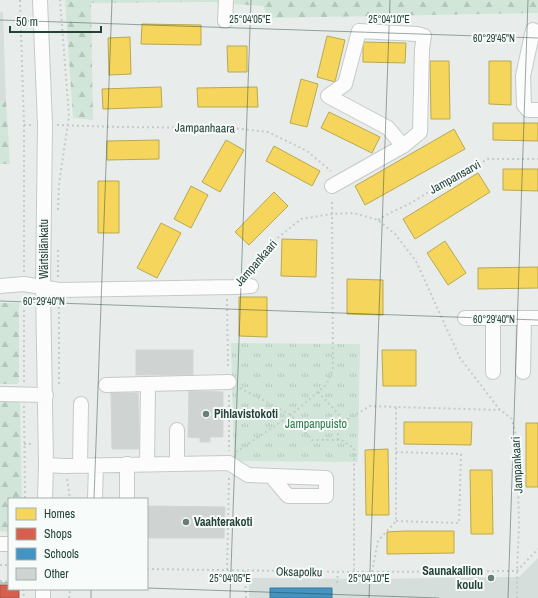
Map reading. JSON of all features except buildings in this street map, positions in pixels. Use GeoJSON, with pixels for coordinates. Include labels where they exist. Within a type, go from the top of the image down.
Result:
{"type":"FeatureCollection","features":[{"type":"Feature","properties":{"kind":"street","name":"Wärtsilänkatu"},"geometry":{"type":"LineString","coordinates":[[40,0],[45,125],[43,287],[52,393],[46,465],[45,498]]}},
{"type":"Feature","properties":{"kind":"street"},"geometry":{"type":"LineString","coordinates":[[225,21],[226,0]]}},
{"type":"Feature","properties":{"kind":"street"},"geometry":{"type":"LineString","coordinates":[[533,30],[523,76],[524,105],[528,110],[538,110]]}},
{"type":"Feature","properties":{"kind":"street"},"geometry":{"type":"LineString","coordinates":[[332,186],[403,146],[420,132],[422,49],[424,36],[417,34],[359,31],[346,84],[328,96],[388,128],[403,146]]}},
{"type":"Feature","properties":{"kind":"street"},"geometry":{"type":"LineString","coordinates":[[0,286],[24,284],[58,290],[251,286]]}},
{"type":"Feature","properties":{"kind":"street"},"geometry":{"type":"LineString","coordinates":[[465,318],[531,318],[522,372]]}},
{"type":"Feature","properties":{"kind":"street"},"geometry":{"type":"LineString","coordinates":[[493,318],[493,372]]}},
{"type":"Feature","properties":{"kind":"street"},"geometry":{"type":"LineString","coordinates":[[106,385],[229,382]]}},
{"type":"Feature","properties":{"kind":"street"},"geometry":{"type":"LineString","coordinates":[[146,464],[148,385]]}},
{"type":"Feature","properties":{"kind":"street"},"geometry":{"type":"LineString","coordinates":[[0,394],[52,393]]}},
{"type":"Feature","properties":{"kind":"street"},"geometry":{"type":"LineString","coordinates":[[80,465],[81,404]]}},
{"type":"Feature","properties":{"kind":"street"},"geometry":{"type":"LineString","coordinates":[[176,430],[177,464]]}},
{"type":"Feature","properties":{"kind":"street"},"geometry":{"type":"LineString","coordinates":[[46,465],[177,464],[229,460],[248,475],[271,476]]}},
{"type":"Feature","properties":{"kind":"street"},"geometry":{"type":"LineString","coordinates":[[127,464],[127,498]]}},
{"type":"Feature","properties":{"kind":"street"},"geometry":{"type":"LineString","coordinates":[[95,498],[96,465]]}},
{"type":"Feature","properties":{"kind":"path"},"geometry":{"type":"LineString","coordinates":[[20,0],[24,124],[25,498]]}},
{"type":"Feature","properties":{"kind":"path"},"geometry":{"type":"LineString","coordinates":[[58,211],[59,184],[69,116],[60,0]]}},
{"type":"Feature","properties":{"kind":"path","name":"Jampanhaara"},"geometry":{"type":"LineString","coordinates":[[24,124],[232,128],[268,132],[307,151],[332,172],[334,368],[327,384],[318,392],[291,415],[229,460]]}},
{"type":"Feature","properties":{"kind":"path","name":"Jampansarvi"},"geometry":{"type":"LineString","coordinates":[[378,220],[488,159],[538,159]]}},
{"type":"Feature","properties":{"kind":"path","name":"Jampankaari"},"geometry":{"type":"LineString","coordinates":[[227,570],[229,460],[227,298],[242,276],[270,244],[301,218],[354,213],[378,220],[395,234],[416,261],[460,358],[500,410],[512,420],[517,440],[519,526],[517,598]]}},
{"type":"Feature","properties":{"kind":"path"},"geometry":{"type":"LineString","coordinates":[[52,393],[58,290],[58,248]]}},
{"type":"Feature","properties":{"kind":"path"},"geometry":{"type":"LineString","coordinates":[[229,382],[291,415],[312,440],[341,440],[354,448],[354,572]]}},
{"type":"Feature","properties":{"kind":"path"},"geometry":{"type":"LineString","coordinates":[[318,392],[345,421]]}},
{"type":"Feature","properties":{"kind":"path"},"geometry":{"type":"LineString","coordinates":[[338,440],[338,429],[345,421],[370,406],[500,410]]}},
{"type":"Feature","properties":{"kind":"path"},"geometry":{"type":"LineString","coordinates":[[372,572],[378,541],[396,521],[396,408]]}},
{"type":"Feature","properties":{"kind":"path"},"geometry":{"type":"LineString","coordinates":[[396,452],[461,454],[459,523],[396,521]]}},
{"type":"Feature","properties":{"kind":"path"},"geometry":{"type":"LineString","coordinates":[[64,466],[70,498]]}},
{"type":"Feature","properties":{"kind":"path"},"geometry":{"type":"LineString","coordinates":[[517,571],[538,549]]}},
{"type":"Feature","properties":{"kind":"path","name":"Oksapolku"},"geometry":{"type":"LineString","coordinates":[[148,569],[338,572],[517,571]]}},
{"type":"Feature","properties":{"kind":"path"},"geometry":{"type":"LineString","coordinates":[[245,571],[246,598]]}},
{"type":"Feature","properties":{"kind":"path"},"geometry":{"type":"LineString","coordinates":[[337,583],[338,572]]}},
{"type":"Feature","properties":{"kind":"shaded area"},"geometry":{"type":"Polygon","coordinates":[[[0,12],[3,12],[6,101],[0,102],[0,12]]]}},
{"type":"Feature","properties":{"kind":"shaded area","name":"Saunakallion koulu"},"geometry":{"type":"Polygon","coordinates":[[[538,558],[538,598],[249,598],[249,578],[368,579],[519,577],[538,558]]]}},
{"type":"Feature","properties":{"kind":"green space"},"geometry":{"type":"Polygon","coordinates":[[[65,0],[221,0],[221,3],[91,3],[93,120],[73,118],[65,0]]]}},
{"type":"Feature","properties":{"kind":"green space"},"geometry":{"type":"Polygon","coordinates":[[[231,0],[538,0],[538,13],[269,18],[263,6],[231,4],[231,0]]]}},
{"type":"Feature","properties":{"kind":"green space"},"geometry":{"type":"Polygon","coordinates":[[[6,101],[10,164],[0,164],[0,102],[6,101]]]}},
{"type":"Feature","properties":{"kind":"green space"},"geometry":{"type":"Polygon","coordinates":[[[0,303],[19,303],[19,382],[17,384],[0,384],[0,303]]]}},
{"type":"Feature","properties":{"kind":"green space","name":"Jampanpuisto"},"geometry":{"type":"Polygon","coordinates":[[[231,343],[360,344],[358,462],[234,461],[231,343]]]}},
{"type":"Feature","properties":{"kind":"green space"},"geometry":{"type":"Polygon","coordinates":[[[0,399],[20,399],[22,498],[8,498],[8,531],[6,532],[0,531],[0,399]]]}},
{"type":"Feature","properties":{"kind":"place","name":"Pihlavistokoti"},"geometry":{"type":"Point","coordinates":[206,414]}},
{"type":"Feature","properties":{"kind":"place","name":"Vaahterakoti"},"geometry":{"type":"Point","coordinates":[186,522]}},
{"type":"Feature","properties":{"kind":"place","name":"Saunakallion koulu"},"geometry":{"type":"Point","coordinates":[491,578]}}]}
